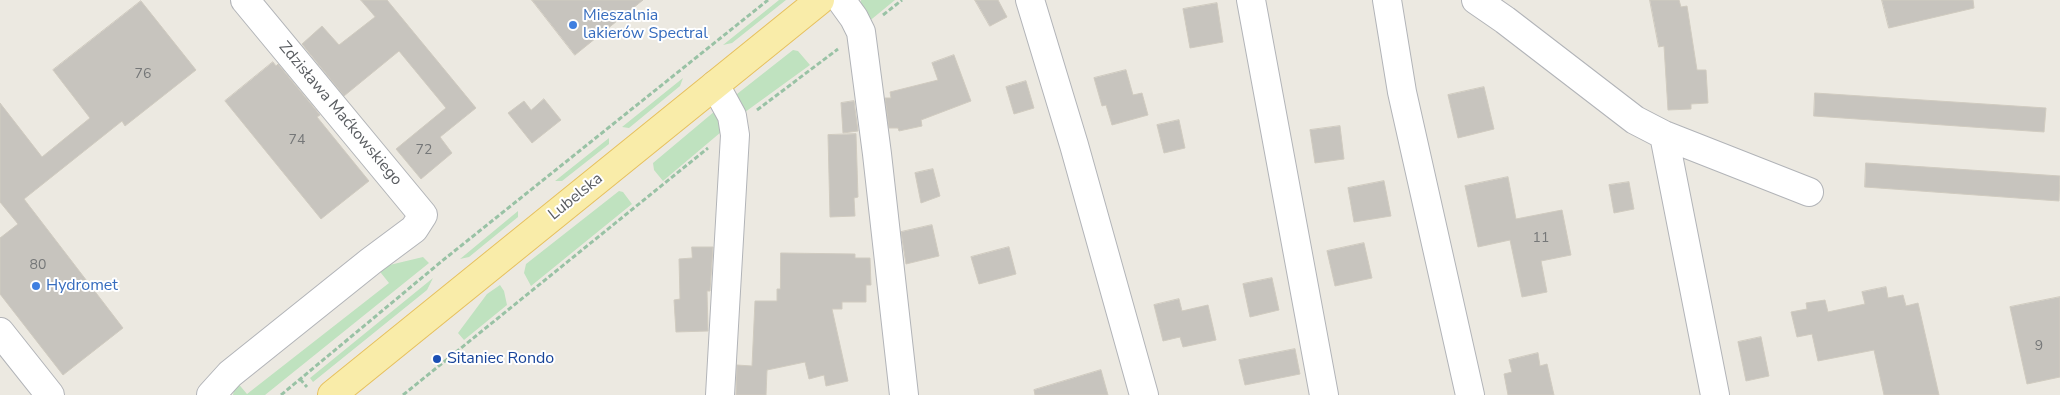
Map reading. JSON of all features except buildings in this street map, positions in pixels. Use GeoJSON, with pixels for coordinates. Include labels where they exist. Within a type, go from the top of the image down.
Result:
{"type":"FeatureCollection","features":[{"type":"Feature","properties":{"kind":"main road","name":"Lubelska"},"geometry":{"type":"LineString","coordinates":[[319,391],[715,85],[820,0]]}},
{"type":"Feature","properties":{"kind":"street","name":"Zdzisława Maćkowskiego"},"geometry":{"type":"LineString","coordinates":[[211,395],[230,374],[371,260],[414,229],[423,215],[246,0]]}},
{"type":"Feature","properties":{"kind":"street"},"geometry":{"type":"LineString","coordinates":[[841,0],[861,32],[904,395]]}},
{"type":"Feature","properties":{"kind":"street"},"geometry":{"type":"LineString","coordinates":[[1030,0],[1074,145],[1144,395]]}},
{"type":"Feature","properties":{"kind":"street"},"geometry":{"type":"LineString","coordinates":[[1251,0],[1324,395]]}},
{"type":"Feature","properties":{"kind":"street"},"geometry":{"type":"LineString","coordinates":[[1387,0],[1402,92],[1470,395]]}},
{"type":"Feature","properties":{"kind":"street"},"geometry":{"type":"LineString","coordinates":[[1476,0],[1505,20],[1635,120],[1664,135],[1810,192]]}},
{"type":"Feature","properties":{"kind":"street"},"geometry":{"type":"LineString","coordinates":[[715,85],[732,116],[734,126],[720,395]]}},
{"type":"Feature","properties":{"kind":"street"},"geometry":{"type":"LineString","coordinates":[[1664,135],[1716,395]]}},
{"type":"Feature","properties":{"kind":"street"},"geometry":{"type":"LineString","coordinates":[[0,332],[50,395]]}},
{"type":"Feature","properties":{"kind":"path"},"geometry":{"type":"LineString","coordinates":[[281,395],[442,261],[768,0]]}},
{"type":"Feature","properties":{"kind":"path"},"geometry":{"type":"LineString","coordinates":[[403,395],[734,126],[902,0]]}},
{"type":"Feature","properties":{"kind":"path"},"geometry":{"type":"LineString","coordinates":[[300,379],[319,391]]}},
{"type":"Feature","properties":{"kind":"green space"},"geometry":{"type":"Polygon","coordinates":[[[779,0],[786,0],[732,43],[723,45],[779,0]]]}},
{"type":"Feature","properties":{"kind":"green space"},"geometry":{"type":"Polygon","coordinates":[[[861,0],[895,0],[867,23],[860,5],[861,0]]]}},
{"type":"Feature","properties":{"kind":"green space"},"geometry":{"type":"Polygon","coordinates":[[[793,50],[798,51],[810,65],[741,115],[735,97],[737,94],[793,50]]]}},
{"type":"Feature","properties":{"kind":"green space"},"geometry":{"type":"Polygon","coordinates":[[[683,78],[680,86],[629,128],[622,127],[683,78]]]}},
{"type":"Feature","properties":{"kind":"green space"},"geometry":{"type":"Polygon","coordinates":[[[715,111],[727,127],[663,181],[654,170],[653,163],[715,111]]]}},
{"type":"Feature","properties":{"kind":"green space"},"geometry":{"type":"Polygon","coordinates":[[[609,138],[609,144],[562,181],[555,181],[609,138]]]}},
{"type":"Feature","properties":{"kind":"green space"},"geometry":{"type":"Polygon","coordinates":[[[619,191],[623,192],[632,204],[531,286],[524,273],[526,264],[619,191]]]}},
{"type":"Feature","properties":{"kind":"green space"},"geometry":{"type":"Polygon","coordinates":[[[518,211],[518,217],[469,257],[460,259],[518,211]]]}},
{"type":"Feature","properties":{"kind":"green space"},"geometry":{"type":"Polygon","coordinates":[[[423,257],[429,263],[265,395],[233,395],[236,381],[247,394],[389,283],[377,268],[423,257]]]}},
{"type":"Feature","properties":{"kind":"green space"},"geometry":{"type":"Polygon","coordinates":[[[433,278],[427,290],[313,382],[310,378],[433,278]]]}},
{"type":"Feature","properties":{"kind":"green space"},"geometry":{"type":"Polygon","coordinates":[[[500,285],[504,291],[507,305],[464,340],[458,333],[487,294],[500,285]]]}},
{"type":"Feature","properties":{"kind":"place","name":"Mieszalnia lakierów Spectral"},"geometry":{"type":"Point","coordinates":[573,25]}},
{"type":"Feature","properties":{"kind":"place","name":"Hydromet"},"geometry":{"type":"Point","coordinates":[36,286]}},
{"type":"Feature","properties":{"kind":"place","name":"Sitaniec Rondo"},"geometry":{"type":"Point","coordinates":[437,359]}}]}
